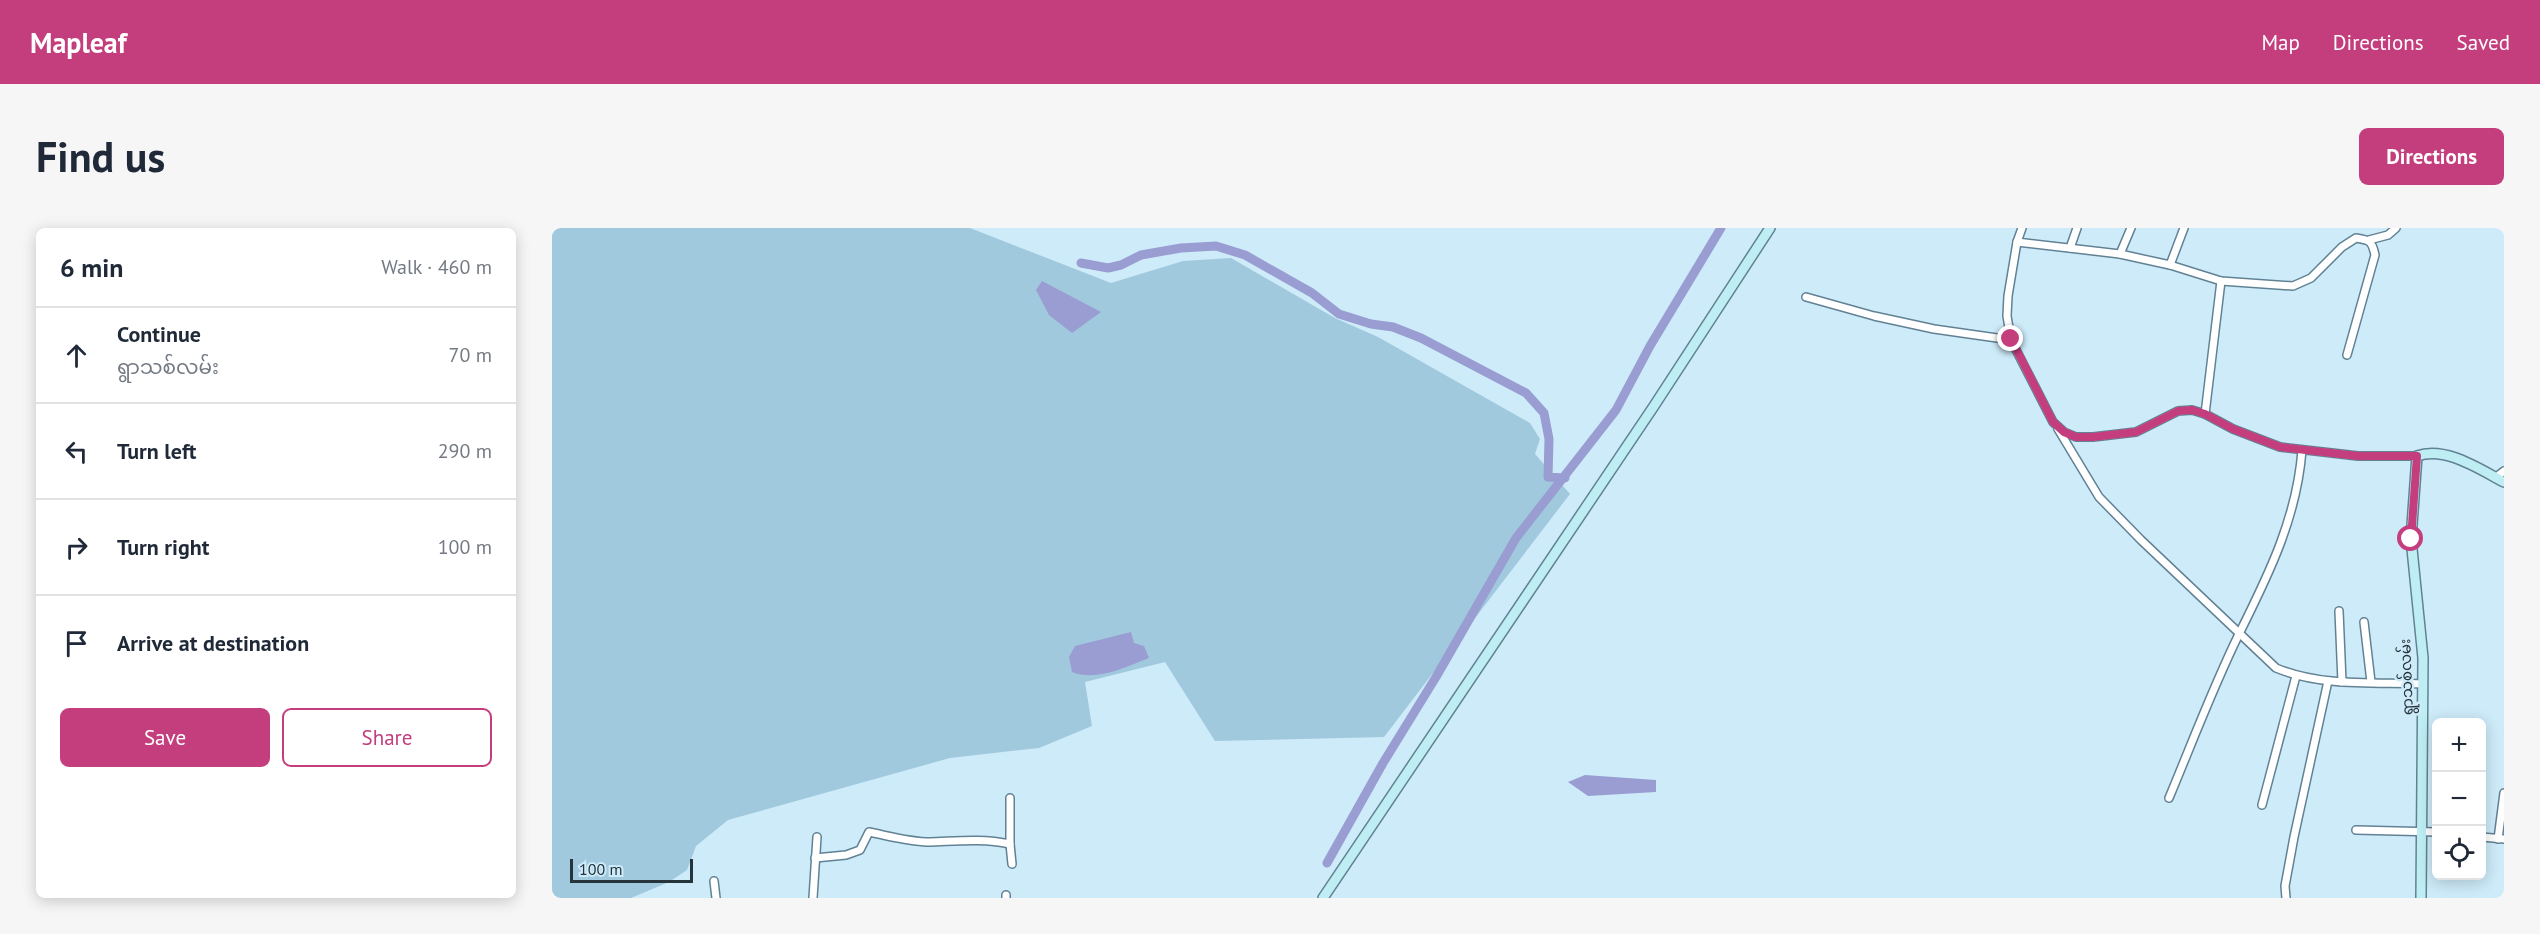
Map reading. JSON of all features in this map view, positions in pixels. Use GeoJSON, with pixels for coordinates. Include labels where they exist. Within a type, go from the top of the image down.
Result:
{"type":"FeatureCollection","features":[{"type":"Feature","properties":{"kind":"main road"},"geometry":{"type":"LineString","coordinates":[[1323,898],[1654,406],[1770,228]]}},
{"type":"Feature","properties":{"kind":"main road"},"geometry":{"type":"LineString","coordinates":[[2417,456],[2437,455],[2456,458],[2500,480]]}},
{"type":"Feature","properties":{"kind":"main road","name":"ရွာသစ်လမ်း"},"geometry":{"type":"LineString","coordinates":[[2417,456],[2411,539],[2423,684],[2421,898]]}},
{"type":"Feature","properties":{"kind":"street"},"geometry":{"type":"LineString","coordinates":[[2022,228],[2017,242],[2008,296],[2007,316],[2011,339],[2053,422],[2099,497],[2276,668],[2296,676],[2328,681],[2423,684]]}},
{"type":"Feature","properties":{"kind":"street"},"geometry":{"type":"LineString","coordinates":[[2070,248],[2077,228]]}},
{"type":"Feature","properties":{"kind":"street"},"geometry":{"type":"LineString","coordinates":[[2121,254],[2131,228]]}},
{"type":"Feature","properties":{"kind":"street"},"geometry":{"type":"LineString","coordinates":[[2170,265],[2184,228]]}},
{"type":"Feature","properties":{"kind":"street"},"geometry":{"type":"LineString","coordinates":[[2017,242],[2121,254],[2170,265],[2222,281],[2294,286],[2311,278],[2342,247],[2356,238],[2368,240],[2388,235],[2397,228]]}},
{"type":"Feature","properties":{"kind":"street"},"geometry":{"type":"LineString","coordinates":[[2347,355],[2375,255],[2372,243],[2368,240]]}},
{"type":"Feature","properties":{"kind":"street"},"geometry":{"type":"LineString","coordinates":[[2205,414],[2222,281]]}},
{"type":"Feature","properties":{"kind":"street"},"geometry":{"type":"LineString","coordinates":[[1806,297],[1874,316],[1934,329],[2011,339]]}},
{"type":"Feature","properties":{"kind":"street"},"geometry":{"type":"LineString","coordinates":[[2053,422],[2064,432],[2076,437],[2093,437],[2136,432],[2186,409],[2205,414],[2233,429],[2280,447],[2358,456],[2417,456]]}},
{"type":"Feature","properties":{"kind":"street"},"geometry":{"type":"LineString","coordinates":[[2169,798],[2239,634],[2265,584],[2286,529],[2299,483],[2301,450]]}},
{"type":"Feature","properties":{"kind":"street"},"geometry":{"type":"LineString","coordinates":[[2500,480],[2504,471]]}},
{"type":"Feature","properties":{"kind":"street"},"geometry":{"type":"LineString","coordinates":[[2339,611],[2342,682]]}},
{"type":"Feature","properties":{"kind":"street"},"geometry":{"type":"LineString","coordinates":[[2364,622],[2371,682]]}},
{"type":"Feature","properties":{"kind":"street"},"geometry":{"type":"LineString","coordinates":[[2262,805],[2296,676]]}},
{"type":"Feature","properties":{"kind":"street"},"geometry":{"type":"LineString","coordinates":[[2286,898],[2285,886],[2289,864],[2328,681]]}},
{"type":"Feature","properties":{"kind":"street"},"geometry":{"type":"LineString","coordinates":[[2486,838],[2501,839],[2504,793]]}},
{"type":"Feature","properties":{"kind":"street"},"geometry":{"type":"LineString","coordinates":[[1010,798],[1012,864]]}},
{"type":"Feature","properties":{"kind":"street"},"geometry":{"type":"LineString","coordinates":[[2356,830],[2432,832]]}},
{"type":"Feature","properties":{"kind":"street"},"geometry":{"type":"LineString","coordinates":[[815,858],[846,855],[860,850],[869,832],[929,842],[970,838],[1010,844]]}},
{"type":"Feature","properties":{"kind":"street"},"geometry":{"type":"LineString","coordinates":[[813,898],[817,837]]}},
{"type":"Feature","properties":{"kind":"street"},"geometry":{"type":"LineString","coordinates":[[714,882],[716,898]]}},
{"type":"Feature","properties":{"kind":"shaded area"},"geometry":{"type":"Polygon","coordinates":[[[552,228],[970,228],[1111,283],[1183,261],[1231,258],[1335,318],[1378,337],[1530,423],[1540,439],[1535,454],[1570,494],[1384,737],[1215,741],[1165,662],[1085,682],[1092,726],[1039,748],[950,758],[728,820],[696,846],[687,870],[669,882],[631,898],[552,898],[552,228]]]}},
{"type":"Feature","properties":{"kind":"water"},"geometry":{"type":"Polygon","coordinates":[[[1042,281],[1101,312],[1072,333],[1049,315],[1036,290],[1042,281]]]}},
{"type":"Feature","properties":{"kind":"water"},"geometry":{"type":"Polygon","coordinates":[[[1131,632],[1134,643],[1144,646],[1149,658],[1101,674],[1081,675],[1072,672],[1069,657],[1075,646],[1131,632]]]}},
{"type":"Feature","properties":{"kind":"water"},"geometry":{"type":"Polygon","coordinates":[[[1585,775],[1656,780],[1656,792],[1588,796],[1568,782],[1585,775]]]}},
{"type":"Feature","properties":{"kind":"waterway"},"geometry":{"type":"LineString","coordinates":[[1327,863],[1383,763],[1436,677],[1516,538],[1616,410],[1650,346],[1721,228]]}},
{"type":"Feature","properties":{"kind":"waterway"},"geometry":{"type":"LineString","coordinates":[[1081,263],[1108,268],[1121,265],[1141,255],[1181,248],[1216,246],[1245,255],[1312,293],[1339,314],[1371,324],[1393,327],[1421,338],[1526,393],[1544,413],[1549,439],[1548,477],[1565,478]]}},
{"type":"Feature","properties":{"kind":"route"},"geometry":{"type":"LineString","coordinates":[[2011,339],[2053,422],[2064,432],[2076,437],[2136,432],[2186,409],[2205,414],[2233,429],[2280,447],[2358,456],[2417,456],[2411,539]]}}]}
